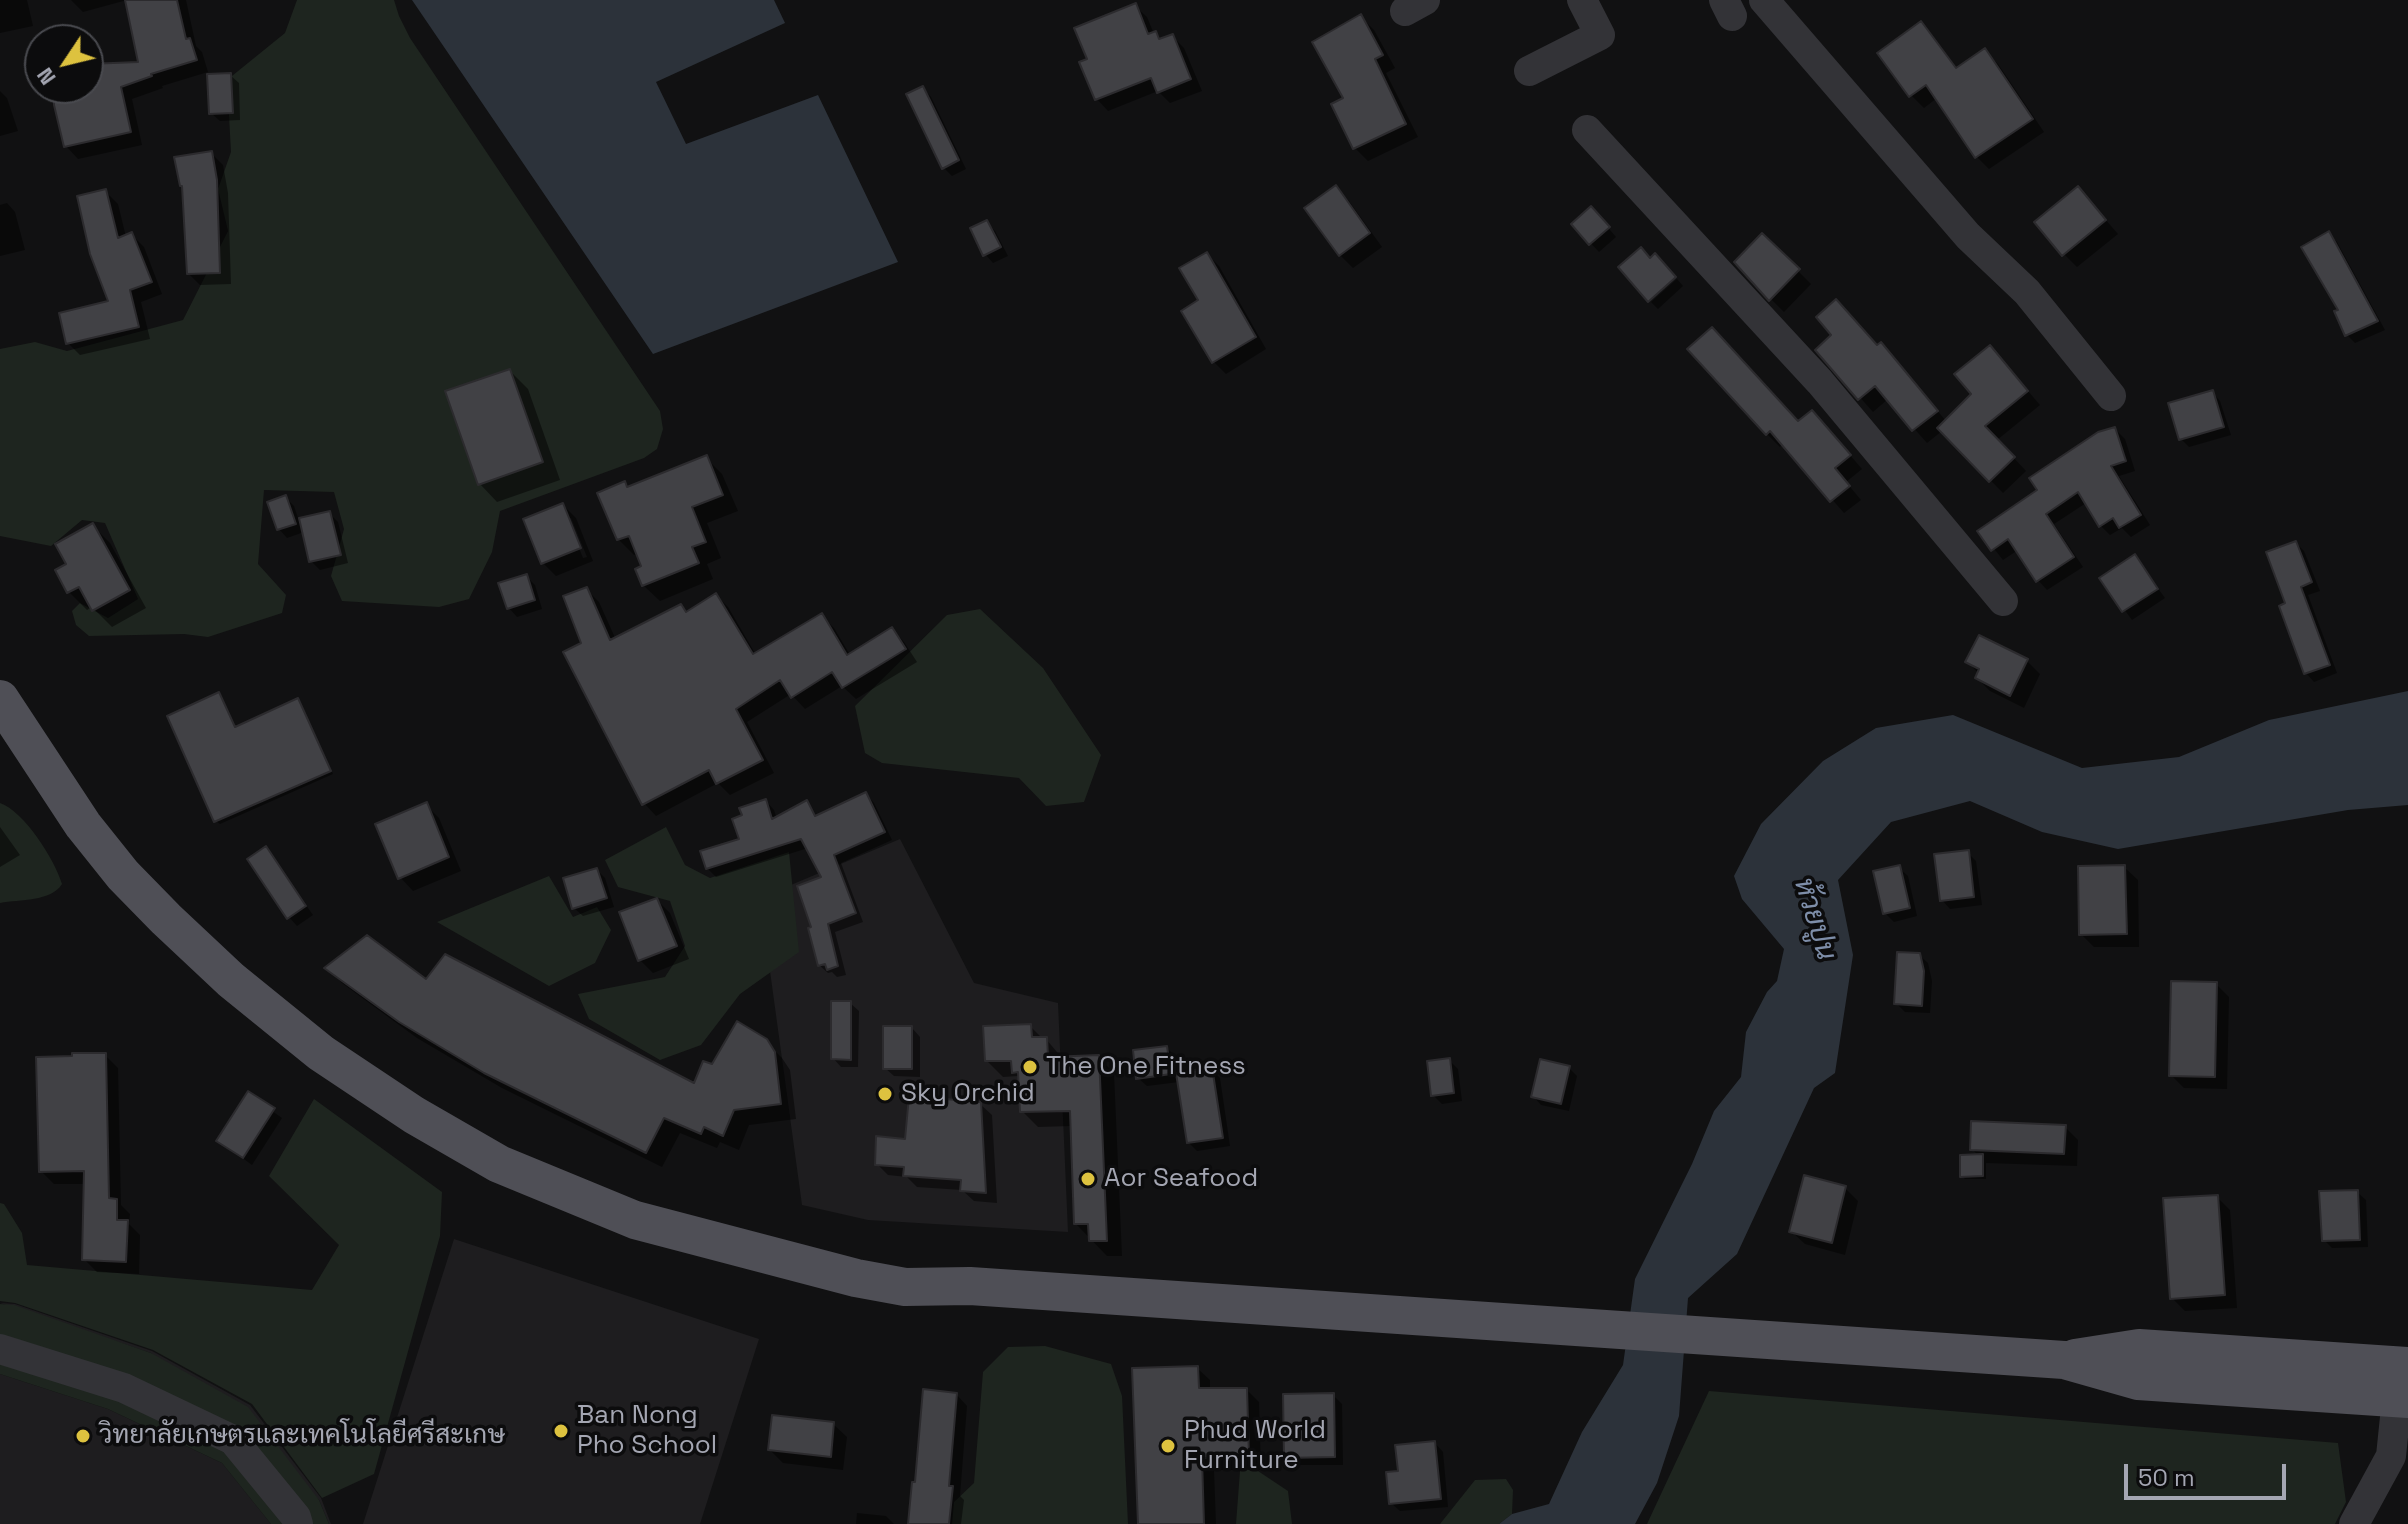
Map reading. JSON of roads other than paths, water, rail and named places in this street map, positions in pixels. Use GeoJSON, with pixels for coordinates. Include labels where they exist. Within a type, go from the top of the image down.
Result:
{"type":"FeatureCollection","features":[{"type":"Feature","properties":{"kind":"main road"},"geometry":{"type":"LineString","coordinates":[[0,699],[83,825],[123,875],[242,989],[321,1053],[427,1122],[499,1164],[635,1220],[856,1278],[905,1287],[970,1286],[2064,1360],[2139,1348],[2404,1388]]}},
{"type":"Feature","properties":{"kind":"street"},"geometry":{"type":"LineString","coordinates":[[1529,71],[1600,35],[1582,0]]}},
{"type":"Feature","properties":{"kind":"street"},"geometry":{"type":"LineString","coordinates":[[1764,0],[1968,236],[2027,292],[2111,396]]}},
{"type":"Feature","properties":{"kind":"street"},"geometry":{"type":"LineString","coordinates":[[1587,130],[1820,382],[2003,601]]}},
{"type":"Feature","properties":{"kind":"street"},"geometry":{"type":"LineString","coordinates":[[0,1349],[124,1388],[233,1440],[296,1517],[298,1524]]}},
{"type":"Feature","properties":{"kind":"street"},"geometry":{"type":"LineString","coordinates":[[2354,1524],[2400,1465],[2404,1388]]}},
{"type":"Feature","properties":{"kind":"water"},"geometry":{"type":"Polygon","coordinates":[[[412,0],[774,0],[785,23],[656,82],[686,144],[818,95],[898,262],[653,354],[412,0]]]}},
{"type":"Feature","properties":{"kind":"water","name":"ห้วยปูน"},"geometry":{"type":"Polygon","coordinates":[[[2408,691],[2408,805],[2348,810],[2118,849],[2042,832],[1970,801],[1891,822],[1838,880],[1853,955],[1835,1073],[1814,1088],[1737,1254],[1688,1298],[1679,1416],[1657,1483],[1635,1524],[1499,1524],[1512,1514],[1549,1504],[1582,1432],[1623,1365],[1635,1279],[1692,1164],[1714,1111],[1741,1077],[1746,1032],[1767,992],[1777,981],[1784,949],[1742,899],[1734,876],[1761,824],[1823,761],[1876,728],[1953,715],[2082,768],[2179,757],[2269,720],[2408,691]]]}},
{"type":"Feature","properties":{"kind":"place","name":"The One Fitness"},"geometry":{"type":"Point","coordinates":[1030,1067]}},
{"type":"Feature","properties":{"kind":"place","name":"Sky Orchid"},"geometry":{"type":"Point","coordinates":[885,1094]}},
{"type":"Feature","properties":{"kind":"place","name":"Aor Seafood"},"geometry":{"type":"Point","coordinates":[1088,1179]}},
{"type":"Feature","properties":{"kind":"place","name":"Ban Nong Pho School"},"geometry":{"type":"Point","coordinates":[561,1431]}},
{"type":"Feature","properties":{"kind":"place","name":"วิทยาลัยเกษตรและเทคโนโลยีศรีสะเกษ"},"geometry":{"type":"Point","coordinates":[83,1436]}},
{"type":"Feature","properties":{"kind":"place","name":"Phud World Furniture"},"geometry":{"type":"Point","coordinates":[1168,1446]}}]}
